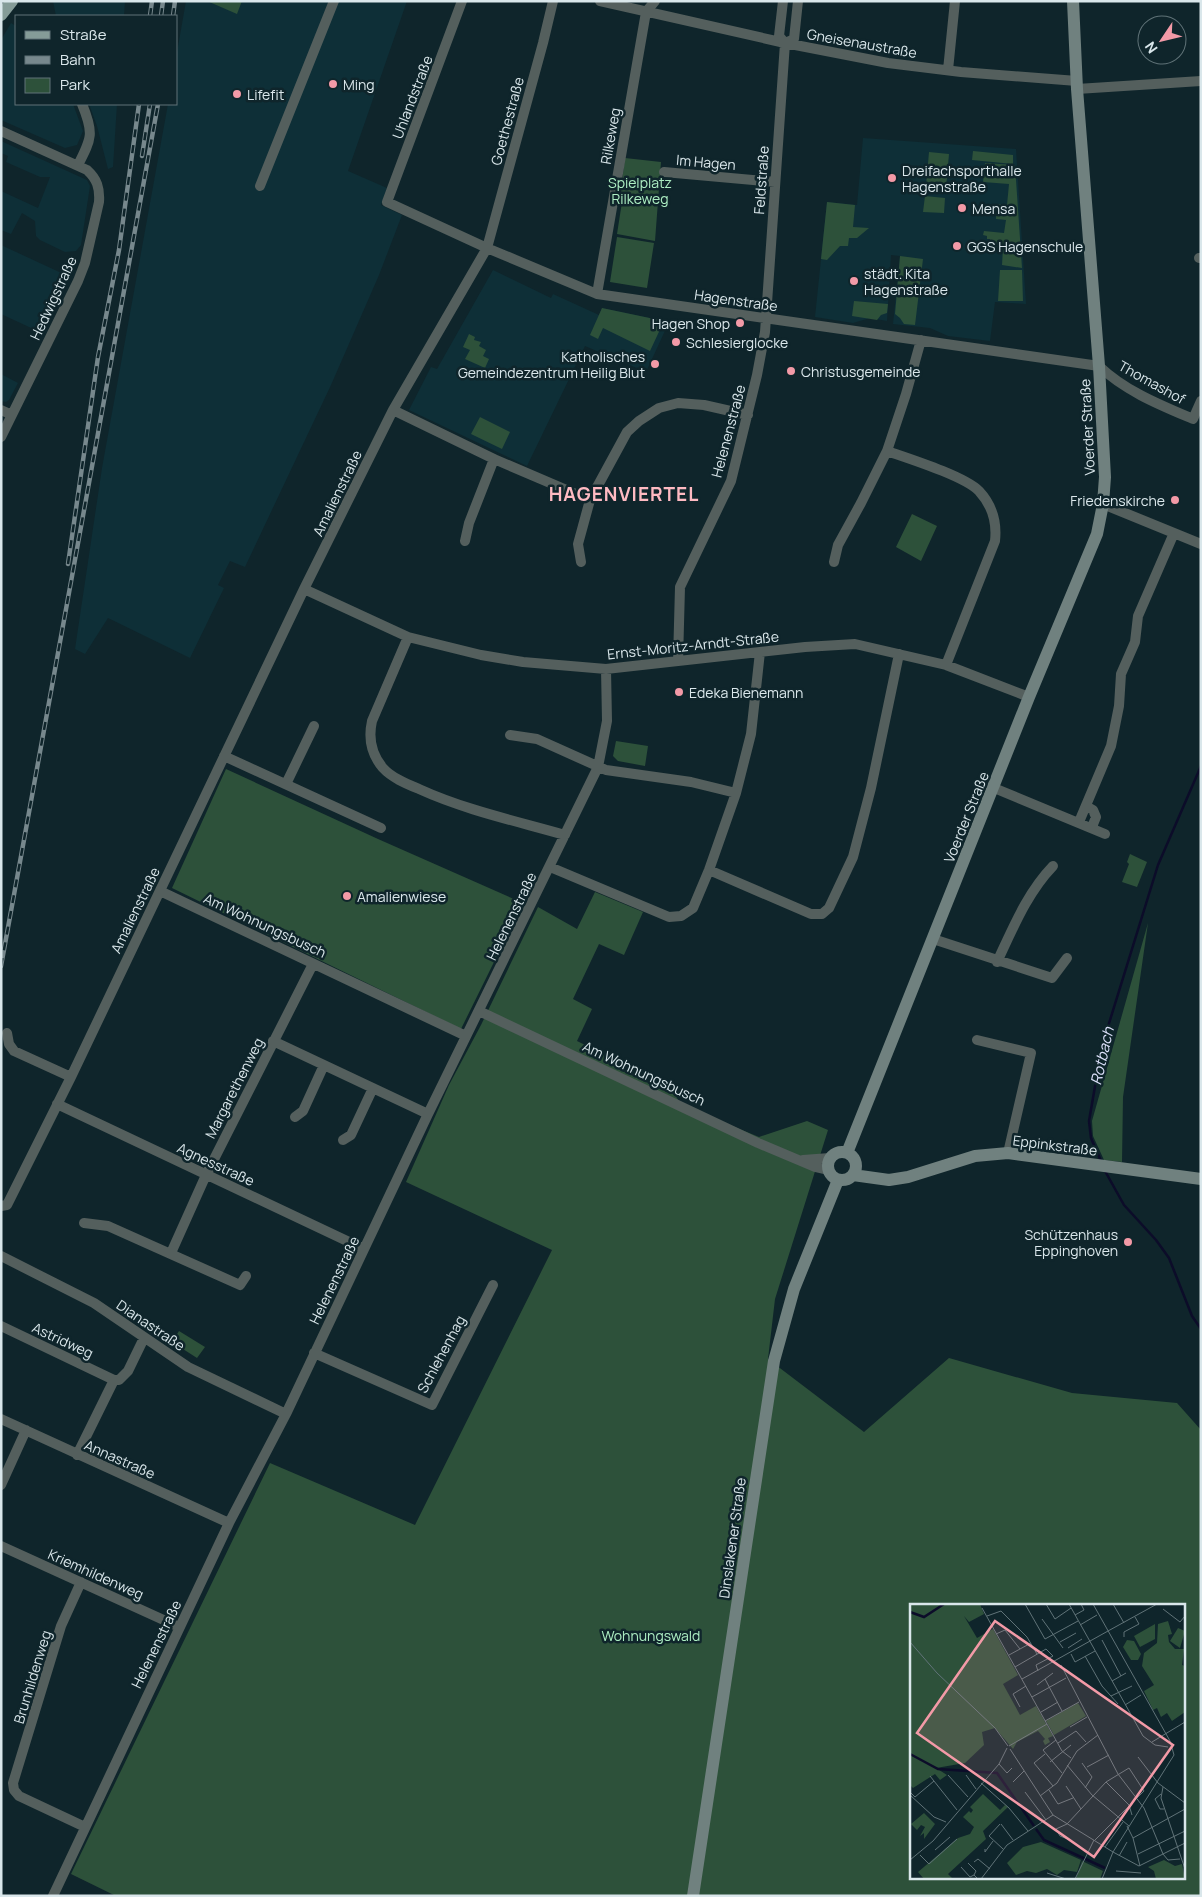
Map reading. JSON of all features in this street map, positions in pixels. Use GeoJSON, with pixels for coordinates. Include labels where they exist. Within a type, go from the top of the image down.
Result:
{"type":"FeatureCollection","features":[{"type":"Feature","properties":{"kind":"main road"},"geometry":{"type":"LineString","coordinates":[[1,15],[12,1]]}},
{"type":"Feature","properties":{"kind":"main road","name":"Voerder Straße"},"geometry":{"type":"LineString","coordinates":[[847,1153],[1029,697],[1097,534],[1103,504],[1105,477],[1099,366],[1077,85],[1073,1]]}},
{"type":"Feature","properties":{"kind":"main road"},"geometry":{"type":"LineString","coordinates":[[837,1153],[847,1153],[853,1157],[854,1170],[846,1180],[838,1180],[831,1176],[829,1164],[837,1153]]}},
{"type":"Feature","properties":{"kind":"main road","name":"Eppinkstraße"},"geometry":{"type":"LineString","coordinates":[[854,1170],[889,1180],[908,1177],[975,1156],[1008,1153],[1201,1179]]}},
{"type":"Feature","properties":{"kind":"main road","name":"Dinslakener Straße"},"geometry":{"type":"LineString","coordinates":[[693,1896],[774,1362],[794,1289],[838,1180]]}},
{"type":"Feature","properties":{"kind":"street"},"geometry":{"type":"LineString","coordinates":[[260,186],[334,1]]}},
{"type":"Feature","properties":{"kind":"street","name":"Uhlandstraße"},"geometry":{"type":"LineString","coordinates":[[387,202],[462,1]]}},
{"type":"Feature","properties":{"kind":"street","name":"Goethestraße"},"geometry":{"type":"LineString","coordinates":[[486,248],[553,1]]}},
{"type":"Feature","properties":{"kind":"street","name":"Gneisenaustraße"},"geometry":{"type":"LineString","coordinates":[[600,1],[784,43],[888,63],[1077,85],[1201,81]]}},
{"type":"Feature","properties":{"kind":"street"},"geometry":{"type":"LineString","coordinates":[[646,12],[655,1]]}},
{"type":"Feature","properties":{"kind":"street","name":"Feldstraße"},"geometry":{"type":"LineString","coordinates":[[766,318],[784,43],[779,36],[783,1]]}},
{"type":"Feature","properties":{"kind":"street","name":"Feldstraße"},"geometry":{"type":"LineString","coordinates":[[784,43],[794,39],[798,1]]}},
{"type":"Feature","properties":{"kind":"street"},"geometry":{"type":"LineString","coordinates":[[948,70],[955,1]]}},
{"type":"Feature","properties":{"kind":"street","name":"Rilkeweg"},"geometry":{"type":"LineString","coordinates":[[597,294],[646,12]]}},
{"type":"Feature","properties":{"kind":"street"},"geometry":{"type":"LineString","coordinates":[[78,165],[90,143],[91,136],[82,105]]}},
{"type":"Feature","properties":{"kind":"street","name":"Hedwigstraße"},"geometry":{"type":"LineString","coordinates":[[1,131],[78,165],[94,176],[100,193],[85,264],[1,438]]}},
{"type":"Feature","properties":{"kind":"street","name":"Im Hagen"},"geometry":{"type":"LineString","coordinates":[[664,172],[775,182]]}},
{"type":"Feature","properties":{"kind":"street","name":"Hagenstraße"},"geometry":{"type":"LineString","coordinates":[[387,202],[486,248],[597,294],[1099,366]]}},
{"type":"Feature","properties":{"kind":"street","name":"Amalienstraße"},"geometry":{"type":"LineString","coordinates":[[1,1206],[7,1205],[71,1076],[304,589],[393,410],[486,248]]}},
{"type":"Feature","properties":{"kind":"street","name":"Helenenstraße"},"geometry":{"type":"LineString","coordinates":[[678,661],[680,587],[731,480],[757,375],[766,318]]}},
{"type":"Feature","properties":{"kind":"street"},"geometry":{"type":"LineString","coordinates":[[834,562],[838,545],[887,451],[921,340]]}},
{"type":"Feature","properties":{"kind":"street","name":"Thomashof"},"geometry":{"type":"LineString","coordinates":[[1099,366],[1113,379],[1153,402],[1197,421],[1201,401]]}},
{"type":"Feature","properties":{"kind":"street"},"geometry":{"type":"LineString","coordinates":[[581,562],[578,544],[590,500],[626,432],[659,408],[678,403],[704,405],[748,415]]}},
{"type":"Feature","properties":{"kind":"street"},"geometry":{"type":"LineString","coordinates":[[1,410],[12,415]]}},
{"type":"Feature","properties":{"kind":"street"},"geometry":{"type":"LineString","coordinates":[[393,410],[494,459],[590,500]]}},
{"type":"Feature","properties":{"kind":"street"},"geometry":{"type":"LineString","coordinates":[[887,451],[925,464],[978,490],[987,501],[997,528],[995,541],[946,665]]}},
{"type":"Feature","properties":{"kind":"street"},"geometry":{"type":"LineString","coordinates":[[465,541],[469,523],[494,459]]}},
{"type":"Feature","properties":{"kind":"street"},"geometry":{"type":"LineString","coordinates":[[1103,504],[1201,544]]}},
{"type":"Feature","properties":{"kind":"street"},"geometry":{"type":"LineString","coordinates":[[1080,822],[1111,746],[1119,706],[1121,674],[1135,642],[1138,616],[1174,532]]}},
{"type":"Feature","properties":{"kind":"street","name":"Ernst-Moritz-Arndt-Straße"},"geometry":{"type":"LineString","coordinates":[[304,589],[408,637],[481,655],[515,661],[606,669],[805,647],[855,644],[946,665],[1029,697]]}},
{"type":"Feature","properties":{"kind":"street"},"geometry":{"type":"LineString","coordinates":[[408,637],[372,722],[370,746],[376,759],[384,769],[401,782],[444,800],[565,835]]}},
{"type":"Feature","properties":{"kind":"street"},"geometry":{"type":"LineString","coordinates":[[550,867],[669,917],[682,916],[693,908],[736,793],[751,734],[760,652]]}},
{"type":"Feature","properties":{"kind":"street"},"geometry":{"type":"LineString","coordinates":[[708,870],[811,914],[822,914],[829,908],[853,857],[871,788],[899,654]]}},
{"type":"Feature","properties":{"kind":"street","name":"Helenenstraße"},"geometry":{"type":"LineString","coordinates":[[53,1896],[228,1523],[286,1414],[428,1114],[598,767],[607,722],[606,669]]}},
{"type":"Feature","properties":{"kind":"street"},"geometry":{"type":"LineString","coordinates":[[286,784],[314,726]]}},
{"type":"Feature","properties":{"kind":"street"},"geometry":{"type":"LineString","coordinates":[[510,735],[537,739],[606,770],[691,782],[736,793]]}},
{"type":"Feature","properties":{"kind":"street"},"geometry":{"type":"LineString","coordinates":[[224,756],[381,828]]}},
{"type":"Feature","properties":{"kind":"street"},"geometry":{"type":"LineString","coordinates":[[994,788],[1080,822],[1105,834]]}},
{"type":"Feature","properties":{"kind":"street"},"geometry":{"type":"LineString","coordinates":[[1086,806],[1093,810],[1096,817],[1092,827]]}},
{"type":"Feature","properties":{"kind":"street"},"geometry":{"type":"LineString","coordinates":[[998,962],[1018,915],[1042,877],[1053,866]]}},
{"type":"Feature","properties":{"kind":"street","name":"Am Wohnungsbusch"},"geometry":{"type":"LineString","coordinates":[[160,891],[466,1036]]}},
{"type":"Feature","properties":{"kind":"street"},"geometry":{"type":"LineString","coordinates":[[933,939],[998,962],[1052,978],[1067,958]]}},
{"type":"Feature","properties":{"kind":"street","name":"Margarethenweg"},"geometry":{"type":"LineString","coordinates":[[170,1253],[206,1175],[314,964]]}},
{"type":"Feature","properties":{"kind":"street","name":"Am Wohnungsbusch"},"geometry":{"type":"LineString","coordinates":[[479,1010],[758,1143],[797,1160],[829,1164]]}},
{"type":"Feature","properties":{"kind":"street"},"geometry":{"type":"LineString","coordinates":[[7,1033],[9,1044],[14,1050],[71,1076]]}},
{"type":"Feature","properties":{"kind":"street"},"geometry":{"type":"LineString","coordinates":[[977,1040],[1031,1052],[1008,1153]]}},
{"type":"Feature","properties":{"kind":"street"},"geometry":{"type":"LineString","coordinates":[[273,1041],[428,1114]]}},
{"type":"Feature","properties":{"kind":"street"},"geometry":{"type":"LineString","coordinates":[[295,1117],[303,1111],[324,1065]]}},
{"type":"Feature","properties":{"kind":"street"},"geometry":{"type":"LineString","coordinates":[[343,1140],[351,1135],[373,1088]]}},
{"type":"Feature","properties":{"kind":"street","name":"Agnesstraße"},"geometry":{"type":"LineString","coordinates":[[57,1104],[364,1249]]}},
{"type":"Feature","properties":{"kind":"street"},"geometry":{"type":"LineString","coordinates":[[84,1223],[108,1226],[240,1285],[246,1276]]}},
{"type":"Feature","properties":{"kind":"street","name":"Dianastraße"},"geometry":{"type":"LineString","coordinates":[[1,1256],[94,1303],[188,1367],[286,1414]]}},
{"type":"Feature","properties":{"kind":"street","name":"Schlehenhag"},"geometry":{"type":"LineString","coordinates":[[314,1353],[432,1405],[493,1285]]}},
{"type":"Feature","properties":{"kind":"street","name":"Astridweg"},"geometry":{"type":"LineString","coordinates":[[1,1326],[114,1380]]}},
{"type":"Feature","properties":{"kind":"street"},"geometry":{"type":"LineString","coordinates":[[77,1454],[114,1380],[119,1380],[128,1372],[144,1338]]}},
{"type":"Feature","properties":{"kind":"street","name":"Annastraße"},"geometry":{"type":"LineString","coordinates":[[1,1419],[228,1523]]}},
{"type":"Feature","properties":{"kind":"street"},"geometry":{"type":"LineString","coordinates":[[1,1485],[26,1430]]}},
{"type":"Feature","properties":{"kind":"street","name":"Kriemhildenweg"},"geometry":{"type":"LineString","coordinates":[[1,1546],[180,1627]]}},
{"type":"Feature","properties":{"kind":"street","name":"Brunhildenweg"},"geometry":{"type":"LineString","coordinates":[[82,1582],[62,1626],[14,1783],[14,1790],[19,1796],[85,1826]]}},
{"type":"Feature","properties":{"kind":"shaded area"},"geometry":{"type":"Polygon","coordinates":[[[53,1],[125,1],[124,15],[56,15],[53,1]]]}},
{"type":"Feature","properties":{"kind":"shaded area"},"geometry":{"type":"Polygon","coordinates":[[[186,1],[207,1],[237,13],[242,1],[407,1],[348,171],[387,188],[381,205],[402,215],[379,275],[331,385],[245,567],[230,561],[218,585],[224,588],[190,658],[108,618],[85,654],[75,649],[102,468],[168,105],[178,105],[178,47],[186,1]]]}},
{"type":"Feature","properties":{"kind":"shaded area"},"geometry":{"type":"Polygon","coordinates":[[[11,23],[15,25],[15,105],[73,105],[83,131],[77,145],[65,148],[1,120],[1,40],[11,23]]]}},
{"type":"Feature","properties":{"kind":"shaded area"},"geometry":{"type":"Polygon","coordinates":[[[89,105],[117,105],[113,167],[108,169],[89,105]]]}},
{"type":"Feature","properties":{"kind":"shaded area","name":"GGS Hagenschule"},"geometry":{"type":"Polygon","coordinates":[[[863,138],[1016,149],[1026,304],[995,302],[990,341],[948,336],[930,328],[893,324],[900,256],[891,255],[887,321],[870,318],[853,323],[815,317],[827,202],[857,205],[863,138]]]}},
{"type":"Feature","properties":{"kind":"shaded area"},"geometry":{"type":"Polygon","coordinates":[[[1,141],[87,180],[90,186],[81,245],[76,251],[65,252],[40,240],[36,236],[35,221],[22,213],[11,234],[1,230],[1,191],[38,208],[50,177],[40,177],[6,162],[8,156],[1,153],[1,141]]]}},
{"type":"Feature","properties":{"kind":"shaded area"},"geometry":{"type":"Polygon","coordinates":[[[1,245],[70,277],[42,333],[1,314],[1,245]]]}},
{"type":"Feature","properties":{"kind":"shaded area"},"geometry":{"type":"Polygon","coordinates":[[[493,270],[551,298],[553,294],[599,315],[602,308],[669,322],[646,372],[585,346],[527,466],[409,410],[431,367],[437,369],[493,270]]]}},
{"type":"Feature","properties":{"kind":"shaded area"},"geometry":{"type":"Polygon","coordinates":[[[1,374],[18,383],[6,402],[1,401],[1,374]]]}},
{"type":"Feature","properties":{"kind":"green space"},"geometry":{"type":"Polygon","coordinates":[[[207,1],[242,1],[237,14],[207,1]]]}},
{"type":"Feature","properties":{"kind":"green space"},"geometry":{"type":"Polygon","coordinates":[[[973,151],[1013,155],[1013,164],[972,160],[973,151]]]}},
{"type":"Feature","properties":{"kind":"green space"},"geometry":{"type":"Polygon","coordinates":[[[929,152],[949,154],[946,188],[926,186],[929,152]]]}},
{"type":"Feature","properties":{"kind":"green space","name":"Spielplatz Rilkeweg"},"geometry":{"type":"Polygon","coordinates":[[[625,158],[661,162],[655,241],[617,234],[622,202],[620,197],[625,158]]]}},
{"type":"Feature","properties":{"kind":"green space"},"geometry":{"type":"Polygon","coordinates":[[[985,163],[1015,165],[1022,268],[1002,265],[1003,248],[985,246],[985,242],[989,243],[990,239],[983,235],[984,231],[1004,233],[1006,220],[996,219],[997,204],[1007,205],[1009,184],[983,182],[985,163]]]}},
{"type":"Feature","properties":{"kind":"green space"},"geometry":{"type":"Polygon","coordinates":[[[925,196],[945,198],[944,213],[923,212],[925,196]]]}},
{"type":"Feature","properties":{"kind":"green space"},"geometry":{"type":"Polygon","coordinates":[[[827,202],[855,205],[853,227],[869,228],[857,238],[849,238],[848,246],[840,246],[827,260],[821,259],[827,202]]]}},
{"type":"Feature","properties":{"kind":"green space"},"geometry":{"type":"Polygon","coordinates":[[[617,237],[654,243],[647,288],[610,282],[617,237]]]}},
{"type":"Feature","properties":{"kind":"green space"},"geometry":{"type":"Polygon","coordinates":[[[900,256],[923,259],[915,325],[904,324],[895,314],[900,256]]]}},
{"type":"Feature","properties":{"kind":"green space"},"geometry":{"type":"Polygon","coordinates":[[[1000,270],[1022,270],[1023,301],[998,301],[1000,270]]]}},
{"type":"Feature","properties":{"kind":"green space"},"geometry":{"type":"Polygon","coordinates":[[[854,301],[888,304],[887,313],[881,315],[877,320],[852,316],[854,301]]]}},
{"type":"Feature","properties":{"kind":"green space"},"geometry":{"type":"Polygon","coordinates":[[[602,308],[664,321],[650,351],[603,328],[598,339],[590,335],[602,308]]]}},
{"type":"Feature","properties":{"kind":"green space"},"geometry":{"type":"Polygon","coordinates":[[[469,334],[475,337],[474,340],[481,342],[479,346],[486,350],[483,356],[489,359],[485,368],[465,359],[470,350],[463,347],[469,334]]]}},
{"type":"Feature","properties":{"kind":"green space"},"geometry":{"type":"Polygon","coordinates":[[[480,417],[510,432],[502,449],[471,434],[480,417]]]}},
{"type":"Feature","properties":{"kind":"green space"},"geometry":{"type":"Polygon","coordinates":[[[912,514],[937,526],[921,561],[896,547],[912,514]]]}},
{"type":"Feature","properties":{"kind":"green space"},"geometry":{"type":"Polygon","coordinates":[[[616,741],[648,746],[645,766],[618,761],[613,756],[616,741]]]}},
{"type":"Feature","properties":{"kind":"green space","name":"Amalienwiese"},"geometry":{"type":"Polygon","coordinates":[[[226,769],[523,903],[461,1029],[172,888],[226,769]]]}},
{"type":"Feature","properties":{"kind":"green space"},"geometry":{"type":"Polygon","coordinates":[[[1130,854],[1147,862],[1137,887],[1122,882],[1129,864],[1127,862],[1130,854]]]}},
{"type":"Feature","properties":{"kind":"green space","name":"Wohnungswald"},"geometry":{"type":"Polygon","coordinates":[[[595,892],[643,912],[624,955],[599,944],[573,999],[592,1009],[577,1041],[670,1086],[681,1105],[759,1137],[807,1121],[828,1130],[775,1299],[768,1359],[864,1432],[949,1358],[1072,1393],[1177,1403],[1201,1430],[1201,1896],[116,1896],[71,1874],[270,1463],[415,1525],[552,1250],[406,1182],[449,1085],[481,1025],[538,907],[577,929],[595,892]]]}},
{"type":"Feature","properties":{"kind":"green space"},"geometry":{"type":"Polygon","coordinates":[[[1148,923],[1123,1097],[1122,1162],[1104,1160],[1093,1136],[1092,1121],[1148,923]]]}},
{"type":"Feature","properties":{"kind":"green space"},"geometry":{"type":"Polygon","coordinates":[[[179,1331],[205,1347],[197,1358],[172,1342],[179,1331]]]}},
{"type":"Feature","properties":{"kind":"waterway","name":"Rotbach"},"geometry":{"type":"LineString","coordinates":[[1101,1161],[1091,1138],[1089,1121],[1102,1046],[1158,865],[1201,766]]}},
{"type":"Feature","properties":{"kind":"waterway","name":"Rotbach"},"geometry":{"type":"LineString","coordinates":[[1105,1171],[1124,1205],[1156,1240],[1169,1258],[1192,1316],[1201,1329]]}},
{"type":"Feature","properties":{"kind":"railway"},"geometry":{"type":"LineString","coordinates":[[150,15],[152,1]]}},
{"type":"Feature","properties":{"kind":"railway"},"geometry":{"type":"LineString","coordinates":[[161,15],[163,1]]}},
{"type":"Feature","properties":{"kind":"railway"},"geometry":{"type":"LineString","coordinates":[[173,15],[175,1]]}},
{"type":"Feature","properties":{"kind":"railway"},"geometry":{"type":"LineString","coordinates":[[68,564],[98,357],[119,250],[139,105]]}},
{"type":"Feature","properties":{"kind":"railway"},"geometry":{"type":"LineString","coordinates":[[142,156],[150,105]]}},
{"type":"Feature","properties":{"kind":"railway"},"geometry":{"type":"LineString","coordinates":[[1,966],[158,105]]}},
{"type":"Feature","properties":{"kind":"place","name":"Ming"},"geometry":{"type":"Point","coordinates":[333,84]}},
{"type":"Feature","properties":{"kind":"place","name":"Lifefit"},"geometry":{"type":"Point","coordinates":[237,94]}},
{"type":"Feature","properties":{"kind":"place","name":"Dreifachsporthalle Hagenstraße"},"geometry":{"type":"Point","coordinates":[892,178]}},
{"type":"Feature","properties":{"kind":"place","name":"Mensa"},"geometry":{"type":"Point","coordinates":[962,208]}},
{"type":"Feature","properties":{"kind":"place","name":"GGS Hagenschule"},"geometry":{"type":"Point","coordinates":[957,246]}},
{"type":"Feature","properties":{"kind":"place","name":"städt. Kita Hagenstraße"},"geometry":{"type":"Point","coordinates":[854,281]}},
{"type":"Feature","properties":{"kind":"place","name":"Hagen Shop"},"geometry":{"type":"Point","coordinates":[740,323]}},
{"type":"Feature","properties":{"kind":"place","name":"Schlesierglocke"},"geometry":{"type":"Point","coordinates":[676,342]}},
{"type":"Feature","properties":{"kind":"place","name":"Katholisches Gemeindezentrum Heilig Blut"},"geometry":{"type":"Point","coordinates":[655,364]}},
{"type":"Feature","properties":{"kind":"place","name":"Christusgemeinde"},"geometry":{"type":"Point","coordinates":[791,371]}},
{"type":"Feature","properties":{"kind":"place","name":"Friedenskirche"},"geometry":{"type":"Point","coordinates":[1175,500]}},
{"type":"Feature","properties":{"kind":"place","name":"Edeka Bienemann"},"geometry":{"type":"Point","coordinates":[679,692]}},
{"type":"Feature","properties":{"kind":"place","name":"Amalienwiese"},"geometry":{"type":"Point","coordinates":[347,896]}},
{"type":"Feature","properties":{"kind":"place","name":"Schützenhaus Eppinghoven"},"geometry":{"type":"Point","coordinates":[1128,1242]}},
{"type":"Feature","properties":{"kind":"district","name":"HAGENVIERTEL"},"geometry":{"type":"Point","coordinates":[624,494]}}]}
